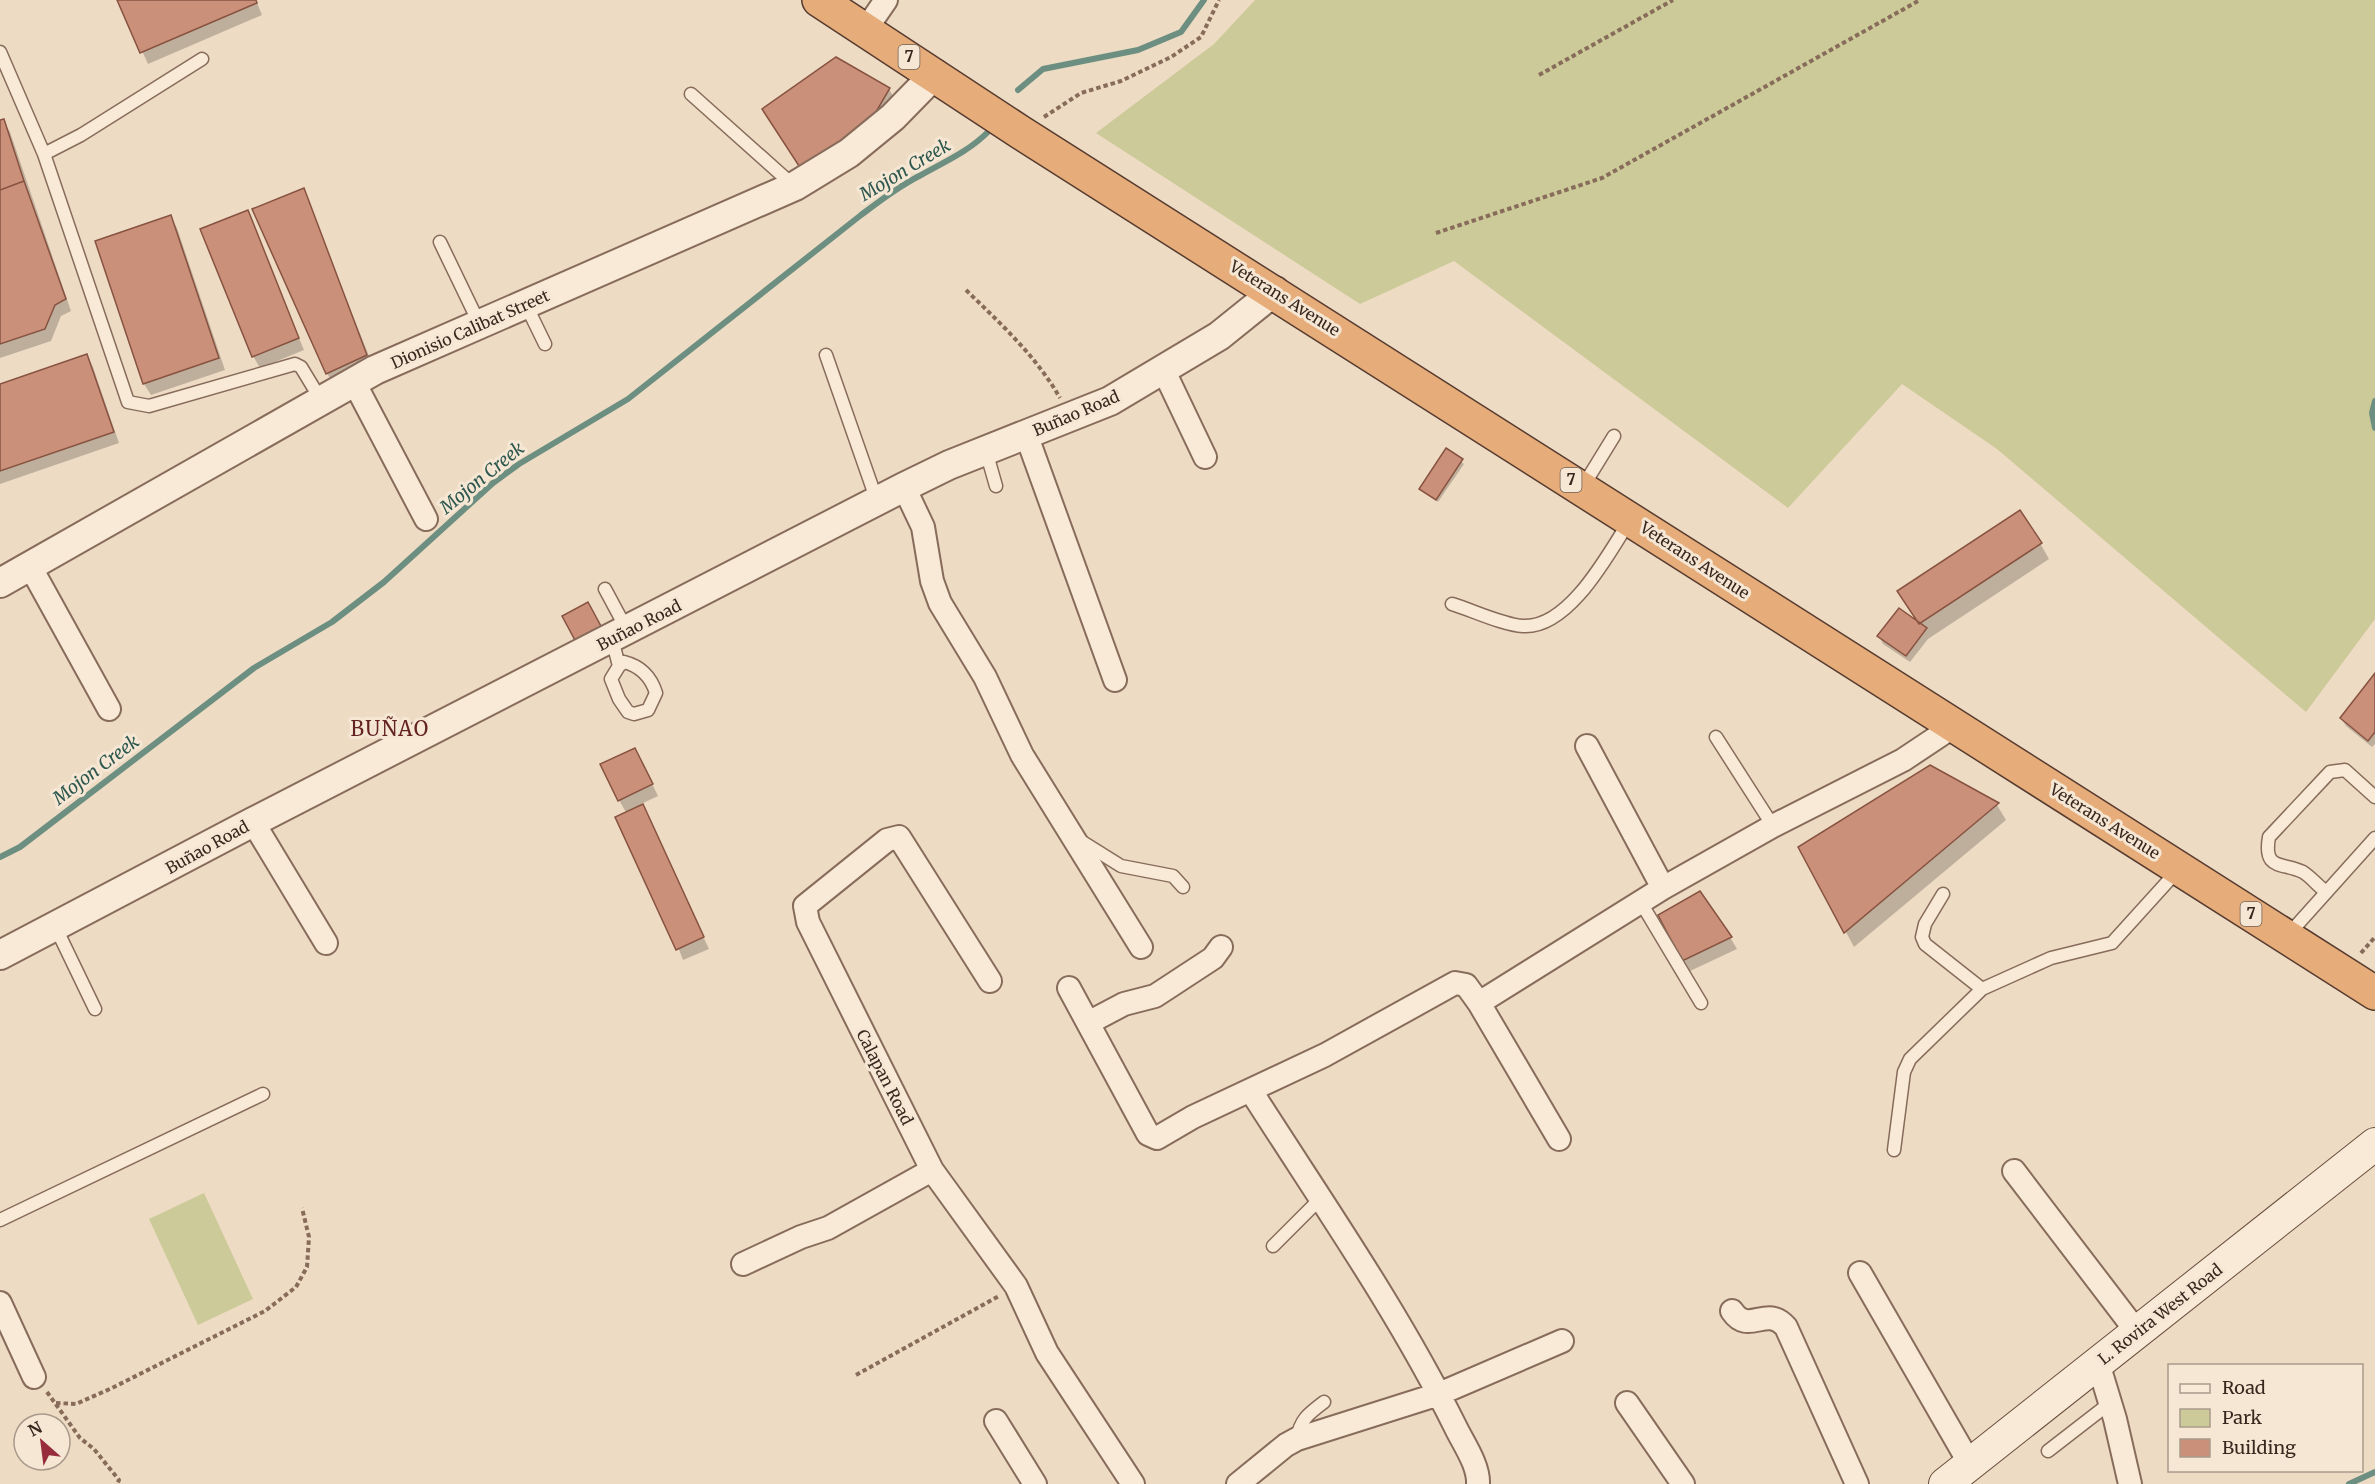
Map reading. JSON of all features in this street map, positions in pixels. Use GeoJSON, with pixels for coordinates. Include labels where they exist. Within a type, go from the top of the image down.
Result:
{"type":"FeatureCollection","features":[{"type":"Feature","properties":{"kind":"highway","name":"7"},"geometry":{"type":"LineString","coordinates":[[819,0],[1017,130]]}},
{"type":"Feature","properties":{"kind":"highway","name":"Veterans Avenue"},"geometry":{"type":"LineString","coordinates":[[1017,130],[1275,291],[2375,993]]}},
{"type":"Feature","properties":{"kind":"main road","name":"L. Rovira West Road"},"geometry":{"type":"LineString","coordinates":[[1945,1484],[2375,1144]]}},
{"type":"Feature","properties":{"kind":"street"},"geometry":{"type":"LineString","coordinates":[[866,29],[886,0]]}},
{"type":"Feature","properties":{"kind":"street","name":"Dionisio Calibat Street"},"geometry":{"type":"LineString","coordinates":[[0,583],[354,382],[795,186],[858,146],[893,117],[934,75]]}},
{"type":"Feature","properties":{"kind":"street","name":"Buñao Road"},"geometry":{"type":"LineString","coordinates":[[0,955],[253,822],[904,488],[986,451],[1110,401],[1219,336],[1275,291]]}},
{"type":"Feature","properties":{"kind":"street"},"geometry":{"type":"LineString","coordinates":[[1163,369],[1204,457]]}},
{"type":"Feature","properties":{"kind":"street"},"geometry":{"type":"LineString","coordinates":[[354,382],[426,519]]}},
{"type":"Feature","properties":{"kind":"street"},"geometry":{"type":"LineString","coordinates":[[1026,435],[1115,680]]}},
{"type":"Feature","properties":{"kind":"street"},"geometry":{"type":"LineString","coordinates":[[904,488],[923,526],[932,581],[940,603],[985,677],[1022,755],[1141,947]]}},
{"type":"Feature","properties":{"kind":"street"},"geometry":{"type":"LineString","coordinates":[[30,566],[109,709]]}},
{"type":"Feature","properties":{"kind":"street"},"geometry":{"type":"LineString","coordinates":[[1479,1003],[1662,888],[1773,826],[1903,760],[1954,726]]}},
{"type":"Feature","properties":{"kind":"street"},"geometry":{"type":"LineString","coordinates":[[1587,746],[1662,888]]}},
{"type":"Feature","properties":{"kind":"street"},"geometry":{"type":"LineString","coordinates":[[253,822],[326,943]]}},
{"type":"Feature","properties":{"kind":"street","name":"Calapan Road"},"geometry":{"type":"LineString","coordinates":[[990,981],[899,837],[887,840],[805,906],[808,922],[932,1170],[1016,1286],[1047,1353],[1133,1484]]}},
{"type":"Feature","properties":{"kind":"street"},"geometry":{"type":"LineString","coordinates":[[1088,1023],[1124,1004],[1155,996],[1213,958],[1221,946]]}},
{"type":"Feature","properties":{"kind":"street"},"geometry":{"type":"LineString","coordinates":[[1069,988],[1151,1138],[1170,1132],[1193,1117],[1325,1055],[1455,983],[1466,985],[1479,1003],[1559,1139]]}},
{"type":"Feature","properties":{"kind":"street"},"geometry":{"type":"LineString","coordinates":[[1251,1091],[1376,1286],[1439,1394],[1473,1462],[1479,1476],[1478,1484]]}},
{"type":"Feature","properties":{"kind":"street"},"geometry":{"type":"LineString","coordinates":[[742,1264],[801,1237],[828,1228],[932,1170]]}},
{"type":"Feature","properties":{"kind":"street"},"geometry":{"type":"LineString","coordinates":[[2014,1171],[2137,1332]]}},
{"type":"Feature","properties":{"kind":"street"},"geometry":{"type":"LineString","coordinates":[[1860,1273],[1970,1464]]}},
{"type":"Feature","properties":{"kind":"street"},"geometry":{"type":"LineString","coordinates":[[0,1303],[34,1377]]}},
{"type":"Feature","properties":{"kind":"street"},"geometry":{"type":"LineString","coordinates":[[1732,1311],[1743,1321],[1751,1323],[1766,1317],[1779,1319],[1786,1327],[1857,1484]]}},
{"type":"Feature","properties":{"kind":"street"},"geometry":{"type":"LineString","coordinates":[[1238,1484],[1286,1445],[1297,1439],[1439,1394],[1562,1341]]}},
{"type":"Feature","properties":{"kind":"street"},"geometry":{"type":"LineString","coordinates":[[2098,1363],[2130,1484]]}},
{"type":"Feature","properties":{"kind":"street"},"geometry":{"type":"LineString","coordinates":[[1627,1403],[1683,1484]]}},
{"type":"Feature","properties":{"kind":"street"},"geometry":{"type":"LineString","coordinates":[[996,1421],[1035,1484]]}},
{"type":"Feature","properties":{"kind":"lane"},"geometry":{"type":"LineString","coordinates":[[0,52],[44,154],[128,402],[149,406],[295,364],[301,367],[321,400]]}},
{"type":"Feature","properties":{"kind":"lane"},"geometry":{"type":"LineString","coordinates":[[44,154],[81,135],[202,58]]}},
{"type":"Feature","properties":{"kind":"lane"},"geometry":{"type":"LineString","coordinates":[[691,94],[795,186]]}},
{"type":"Feature","properties":{"kind":"lane"},"geometry":{"type":"LineString","coordinates":[[440,242],[480,325]]}},
{"type":"Feature","properties":{"kind":"lane"},"geometry":{"type":"LineString","coordinates":[[526,304],[545,344]]}},
{"type":"Feature","properties":{"kind":"lane"},"geometry":{"type":"LineString","coordinates":[[826,355],[878,502]]}},
{"type":"Feature","properties":{"kind":"lane"},"geometry":{"type":"LineString","coordinates":[[1582,488],[1614,436]]}},
{"type":"Feature","properties":{"kind":"lane"},"geometry":{"type":"LineString","coordinates":[[986,451],[996,486]]}},
{"type":"Feature","properties":{"kind":"lane"},"geometry":{"type":"LineString","coordinates":[[1452,604],[1520,626],[1538,624],[1563,610],[1588,586],[1631,519]]}},
{"type":"Feature","properties":{"kind":"lane"},"geometry":{"type":"LineString","coordinates":[[605,589],[620,635],[620,666]]}},
{"type":"Feature","properties":{"kind":"lane"},"geometry":{"type":"LineString","coordinates":[[1716,737],[1773,826]]}},
{"type":"Feature","properties":{"kind":"lane"},"geometry":{"type":"LineString","coordinates":[[2325,891],[2302,872],[2277,867],[2267,849],[2269,837],[2330,772],[2344,770],[2375,797]]}},
{"type":"Feature","properties":{"kind":"lane"},"geometry":{"type":"LineString","coordinates":[[1071,834],[1121,866],[1173,876],[1183,887]]}},
{"type":"Feature","properties":{"kind":"lane"},"geometry":{"type":"LineString","coordinates":[[2287,937],[2325,891],[2375,838]]}},
{"type":"Feature","properties":{"kind":"lane"},"geometry":{"type":"LineString","coordinates":[[1894,1150],[1904,1072],[1910,1059],[1982,989],[2051,958],[2112,943],[2180,868]]}},
{"type":"Feature","properties":{"kind":"lane"},"geometry":{"type":"LineString","coordinates":[[1944,894],[1925,924],[1922,937],[1925,944],[1982,989]]}},
{"type":"Feature","properties":{"kind":"lane"},"geometry":{"type":"LineString","coordinates":[[1640,901],[1701,1003]]}},
{"type":"Feature","properties":{"kind":"lane"},"geometry":{"type":"LineString","coordinates":[[55,926],[95,1009]]}},
{"type":"Feature","properties":{"kind":"lane"},"geometry":{"type":"LineString","coordinates":[[0,1220],[263,1094]]}},
{"type":"Feature","properties":{"kind":"lane"},"geometry":{"type":"LineString","coordinates":[[1273,1246],[1320,1199]]}},
{"type":"Feature","properties":{"kind":"lane"},"geometry":{"type":"LineString","coordinates":[[1297,1439],[1299,1425],[1305,1417],[1324,1402]]}},
{"type":"Feature","properties":{"kind":"lane"},"geometry":{"type":"LineString","coordinates":[[2048,1451],[2110,1403]]}},
{"type":"Feature","properties":{"kind":"path"},"geometry":{"type":"LineString","coordinates":[[1017,130],[1081,93],[1121,81],[1171,57],[1201,37],[1219,0]]}},
{"type":"Feature","properties":{"kind":"path"},"geometry":{"type":"LineString","coordinates":[[1539,75],[1673,0]]}},
{"type":"Feature","properties":{"kind":"path"},"geometry":{"type":"LineString","coordinates":[[1436,233],[1602,178],[1920,0]]}},
{"type":"Feature","properties":{"kind":"path"},"geometry":{"type":"LineString","coordinates":[[966,290],[1024,348],[1050,381],[1070,417]]}},
{"type":"Feature","properties":{"kind":"path"},"geometry":{"type":"LineString","coordinates":[[2361,953],[2375,937]]}},
{"type":"Feature","properties":{"kind":"path"},"geometry":{"type":"LineString","coordinates":[[56,1403],[76,1404],[266,1311],[296,1287],[307,1267],[309,1237],[302,1208]]}},
{"type":"Feature","properties":{"kind":"path"},"geometry":{"type":"LineString","coordinates":[[856,1375],[1016,1286]]}},
{"type":"Feature","properties":{"kind":"path"},"geometry":{"type":"LineString","coordinates":[[34,1377],[56,1403],[80,1438],[94,1449],[119,1480],[117,1484]]}},
{"type":"Feature","properties":{"kind":"green space"},"geometry":{"type":"Polygon","coordinates":[[[1255,0],[2375,0],[2375,619],[2306,712],[1997,449],[1902,384],[1788,508],[1454,261],[1360,304],[1096,133],[1214,44],[1255,0]]]}},
{"type":"Feature","properties":{"kind":"green space"},"geometry":{"type":"Polygon","coordinates":[[[204,1193],[253,1299],[198,1325],[149,1219],[204,1193]]]}},
{"type":"Feature","properties":{"kind":"building"},"geometry":{"type":"Polygon","coordinates":[[[117,0],[256,0],[257,3],[140,53],[117,0]]]}},
{"type":"Feature","properties":{"kind":"building"},"geometry":{"type":"Polygon","coordinates":[[[836,57],[890,88],[873,117],[818,161],[801,169],[762,109],[836,57]]]}},
{"type":"Feature","properties":{"kind":"building"},"geometry":{"type":"Polygon","coordinates":[[[4,119],[24,181],[0,190],[0,120],[4,119]]]}},
{"type":"Feature","properties":{"kind":"building"},"geometry":{"type":"Polygon","coordinates":[[[24,181],[66,299],[55,305],[45,329],[0,344],[0,190],[24,181]]]}},
{"type":"Feature","properties":{"kind":"building"},"geometry":{"type":"Polygon","coordinates":[[[304,188],[367,355],[326,374],[252,209],[304,188]]]}},
{"type":"Feature","properties":{"kind":"building"},"geometry":{"type":"Polygon","coordinates":[[[248,210],[299,338],[252,357],[200,229],[248,210]]]}},
{"type":"Feature","properties":{"kind":"building"},"geometry":{"type":"Polygon","coordinates":[[[171,215],[219,358],[143,384],[95,241],[171,215]]]}},
{"type":"Feature","properties":{"kind":"building"},"geometry":{"type":"Polygon","coordinates":[[[87,354],[114,432],[0,471],[0,384],[87,354]]]}},
{"type":"Feature","properties":{"kind":"building"},"geometry":{"type":"Polygon","coordinates":[[[1446,448],[1463,459],[1436,500],[1419,489],[1446,448]]]}},
{"type":"Feature","properties":{"kind":"building"},"geometry":{"type":"Polygon","coordinates":[[[2020,510],[2042,543],[1919,624],[1897,591],[2020,510]]]}},
{"type":"Feature","properties":{"kind":"building"},"geometry":{"type":"Polygon","coordinates":[[[588,602],[602,628],[576,642],[562,616],[588,602]]]}},
{"type":"Feature","properties":{"kind":"building"},"geometry":{"type":"Polygon","coordinates":[[[1899,608],[1927,628],[1906,656],[1877,636],[1899,608]]]}},
{"type":"Feature","properties":{"kind":"building"},"geometry":{"type":"Polygon","coordinates":[[[2375,673],[2375,732],[2368,741],[2340,718],[2375,673]]]}},
{"type":"Feature","properties":{"kind":"building"},"geometry":{"type":"Polygon","coordinates":[[[635,748],[653,784],[618,801],[600,764],[635,748]]]}},
{"type":"Feature","properties":{"kind":"building"},"geometry":{"type":"Polygon","coordinates":[[[1930,765],[1999,803],[1844,933],[1798,847],[1930,765]]]}},
{"type":"Feature","properties":{"kind":"building"},"geometry":{"type":"Polygon","coordinates":[[[643,804],[704,937],[676,950],[615,817],[643,804]]]}},
{"type":"Feature","properties":{"kind":"building"},"geometry":{"type":"Polygon","coordinates":[[[1700,891],[1732,937],[1682,961],[1658,915],[1700,891]]]}},
{"type":"Feature","properties":{"kind":"waterway","name":"Mojon Creek"},"geometry":{"type":"LineString","coordinates":[[1018,90],[1043,69],[1138,50],[1181,32],[1204,0]]}},
{"type":"Feature","properties":{"kind":"waterway","name":"Mojon Creek"},"geometry":{"type":"LineString","coordinates":[[0,857],[20,847],[254,668],[332,622],[384,582],[493,483],[519,464],[628,399],[869,209],[907,183],[966,150],[989,131]]}},
{"type":"Feature","properties":{"kind":"waterway"},"geometry":{"type":"LineString","coordinates":[[2375,401],[2372,413],[2375,428]]}},
{"type":"Feature","properties":{"kind":"waterway"},"geometry":{"type":"LineString","coordinates":[[2349,1484],[2375,1472]]}},
{"type":"Feature","properties":{"kind":"district","name":"BUÑAO"},"geometry":{"type":"Point","coordinates":[390,729]}}]}
